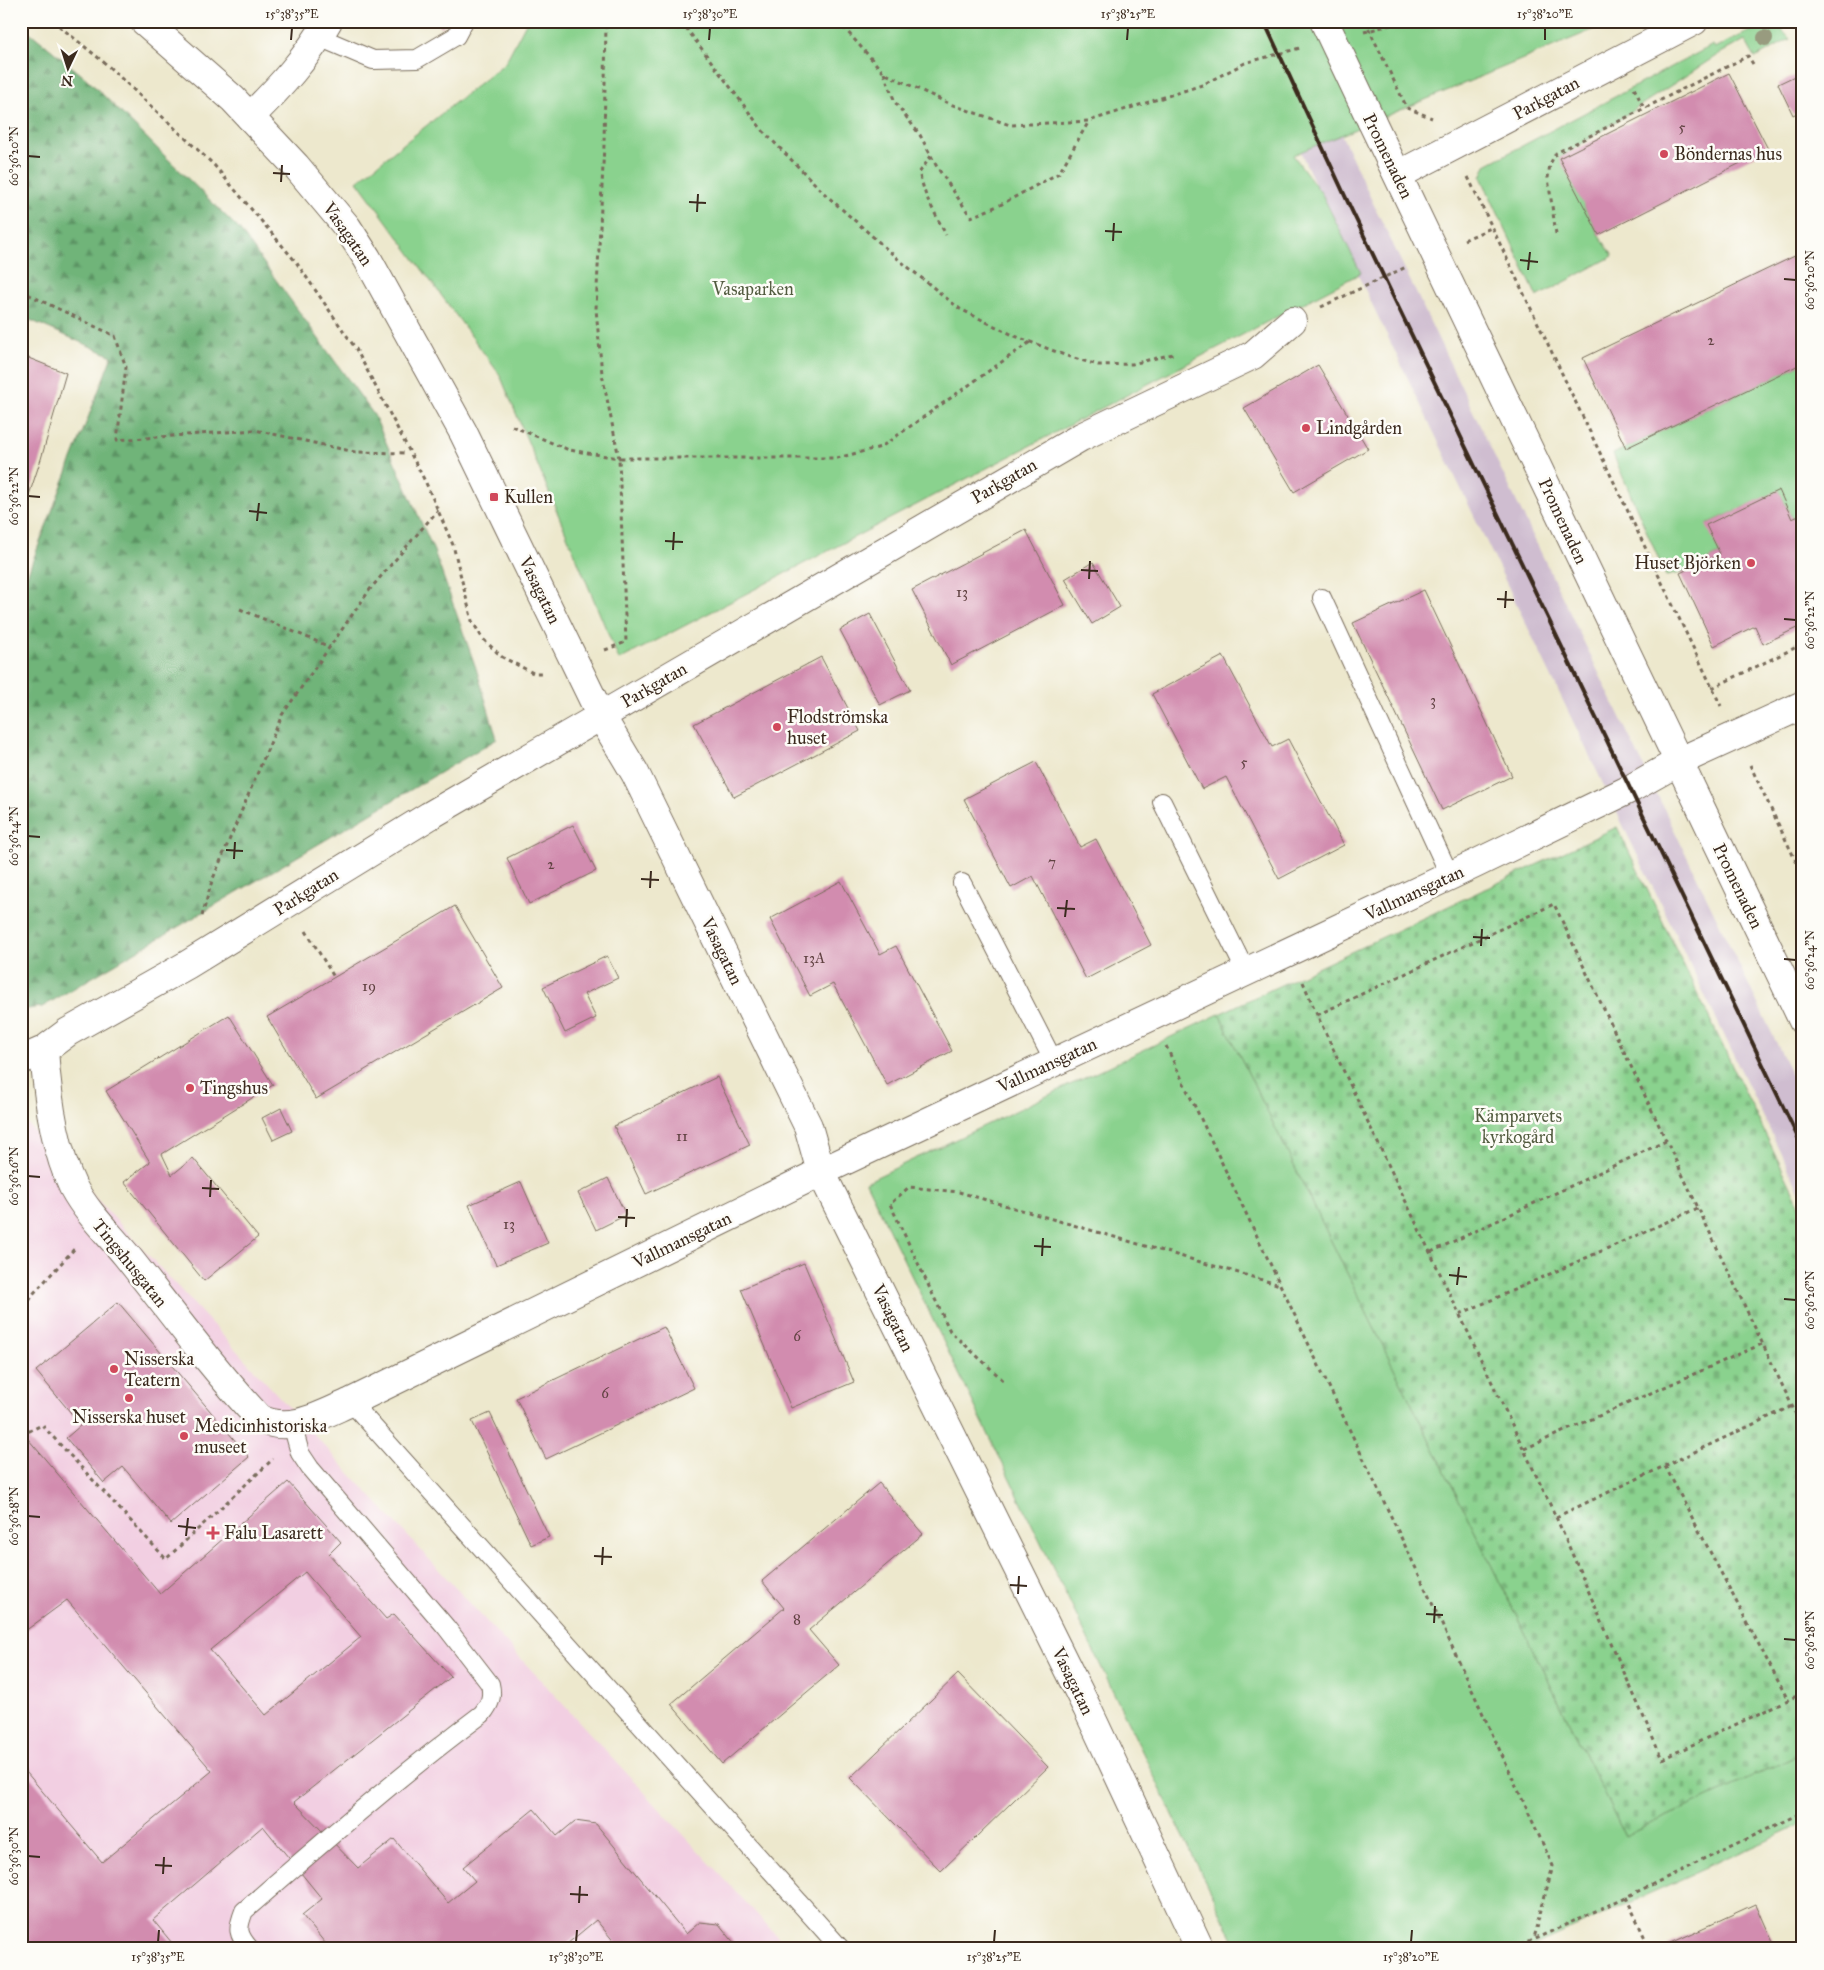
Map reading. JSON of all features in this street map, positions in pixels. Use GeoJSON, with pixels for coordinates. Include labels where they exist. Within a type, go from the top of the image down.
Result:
{"type":"FeatureCollection","features":[{"type":"Feature","properties":{"kind":"street","name":"Vasagatan"},"geometry":{"type":"LineString","coordinates":[[144,21],[234,99],[302,174],[347,228],[367,258],[463,432],[601,716],[636,773],[808,1126],[821,1172],[1087,1708],[1200,1949]]}},
{"type":"Feature","properties":{"kind":"street","name":"Promenaden"},"geometry":{"type":"LineString","coordinates":[[1324,21],[1803,1021]]}},
{"type":"Feature","properties":{"kind":"street","name":"Parkgatan"},"geometry":{"type":"LineString","coordinates":[[1398,175],[1694,21]]}},
{"type":"Feature","properties":{"kind":"street"},"geometry":{"type":"LineString","coordinates":[[250,117],[274,93],[324,29]]}},
{"type":"Feature","properties":{"kind":"street","name":"Parkgatan"},"geometry":{"type":"LineString","coordinates":[[32,1055],[68,1032],[187,965],[381,845],[1080,437],[1253,355],[1292,321]]}},
{"type":"Feature","properties":{"kind":"street","name":"Vallmansgatan"},"geometry":{"type":"LineString","coordinates":[[294,1431],[314,1418],[351,1402],[821,1172],[1450,876],[1630,789],[1678,762],[1802,709]]}},
{"type":"Feature","properties":{"kind":"street","name":"Tingshusgatan"},"geometry":{"type":"LineString","coordinates":[[32,1055],[47,1092],[63,1162],[73,1186],[87,1210],[127,1256],[161,1302],[260,1418],[269,1424],[294,1431]]}},
{"type":"Feature","properties":{"kind":"lane"},"geometry":{"type":"LineString","coordinates":[[324,29],[373,60],[417,59],[456,36],[464,21]]}},
{"type":"Feature","properties":{"kind":"lane"},"geometry":{"type":"LineString","coordinates":[[1322,598],[1450,876]]}},
{"type":"Feature","properties":{"kind":"lane"},"geometry":{"type":"LineString","coordinates":[[1162,802],[1246,972]]}},
{"type":"Feature","properties":{"kind":"lane"},"geometry":{"type":"LineString","coordinates":[[962,883],[1054,1062]]}},
{"type":"Feature","properties":{"kind":"lane"},"geometry":{"type":"LineString","coordinates":[[351,1402],[841,1949]]}},
{"type":"Feature","properties":{"kind":"lane"},"geometry":{"type":"LineString","coordinates":[[250,1949],[241,1938],[238,1926],[244,1911],[420,1760],[482,1714],[489,1706],[492,1694],[490,1684],[446,1627],[310,1468],[300,1453],[294,1431]]}},
{"type":"Feature","properties":{"kind":"path"},"geometry":{"type":"LineString","coordinates":[[53,21],[106,64],[214,165],[296,262],[356,349],[426,483],[453,545],[472,621],[483,639],[502,657],[533,673],[546,674]]}},
{"type":"Feature","properties":{"kind":"path"},"geometry":{"type":"LineString","coordinates":[[574,660],[626,642],[619,458],[602,374],[596,309],[604,145],[606,21]]}},
{"type":"Feature","properties":{"kind":"path"},"geometry":{"type":"LineString","coordinates":[[681,21],[764,131],[826,195],[898,259],[960,309],[1030,342],[1098,365],[1132,364],[1179,353]]}},
{"type":"Feature","properties":{"kind":"path"},"geometry":{"type":"LineString","coordinates":[[838,21],[884,73],[894,102],[920,135],[931,156],[971,217],[1000,205],[1059,173],[1089,121]]}},
{"type":"Feature","properties":{"kind":"path"},"geometry":{"type":"LineString","coordinates":[[1366,21],[1407,108],[1426,117],[1440,120]]}},
{"type":"Feature","properties":{"kind":"path"},"geometry":{"type":"LineString","coordinates":[[1356,34],[1403,21]]}},
{"type":"Feature","properties":{"kind":"path"},"geometry":{"type":"LineString","coordinates":[[884,73],[950,104],[1010,125],[1089,121],[1202,85],[1245,63],[1300,48]]}},
{"type":"Feature","properties":{"kind":"path"},"geometry":{"type":"LineString","coordinates":[[1556,234],[1548,178],[1550,164],[1556,153],[1748,56],[1753,64]]}},
{"type":"Feature","properties":{"kind":"path"},"geometry":{"type":"LineString","coordinates":[[1630,81],[1644,108]]}},
{"type":"Feature","properties":{"kind":"path"},"geometry":{"type":"LineString","coordinates":[[931,156],[919,173],[926,196],[946,235]]}},
{"type":"Feature","properties":{"kind":"path"},"geometry":{"type":"LineString","coordinates":[[1465,170],[1803,876]]}},
{"type":"Feature","properties":{"kind":"path"},"geometry":{"type":"LineString","coordinates":[[1292,321],[1435,253],[1493,228]]}},
{"type":"Feature","properties":{"kind":"path"},"geometry":{"type":"LineString","coordinates":[[21,291],[115,336],[126,367],[117,440],[254,430],[355,452],[406,453]]}},
{"type":"Feature","properties":{"kind":"path"},"geometry":{"type":"LineString","coordinates":[[512,426],[569,450],[619,458],[837,458],[881,447],[1030,342]]}},
{"type":"Feature","properties":{"kind":"path"},"geometry":{"type":"LineString","coordinates":[[200,925],[212,881],[282,715],[371,588],[438,510]]}},
{"type":"Feature","properties":{"kind":"path"},"geometry":{"type":"LineString","coordinates":[[240,609],[330,647]]}},
{"type":"Feature","properties":{"kind":"path"},"geometry":{"type":"LineString","coordinates":[[1712,688],[1803,644]]}},
{"type":"Feature","properties":{"kind":"path"},"geometry":{"type":"LineString","coordinates":[[1317,1015],[1554,904],[1803,1429]]}},
{"type":"Feature","properties":{"kind":"path"},"geometry":{"type":"LineString","coordinates":[[307,933],[334,977]]}},
{"type":"Feature","properties":{"kind":"path"},"geometry":{"type":"LineString","coordinates":[[1290,951],[1317,1015],[1556,1517],[1662,1760],[1803,1693]]}},
{"type":"Feature","properties":{"kind":"path"},"geometry":{"type":"LineString","coordinates":[[1152,1016],[1420,1577],[1553,1866],[1533,1939]]}},
{"type":"Feature","properties":{"kind":"path"},"geometry":{"type":"LineString","coordinates":[[1431,1252],[1666,1141]]}},
{"type":"Feature","properties":{"kind":"path"},"geometry":{"type":"LineString","coordinates":[[1003,1380],[950,1331],[890,1204],[909,1187],[959,1192],[1280,1285]]}},
{"type":"Feature","properties":{"kind":"path"},"geometry":{"type":"LineString","coordinates":[[1460,1314],[1698,1208]]}},
{"type":"Feature","properties":{"kind":"path"},"geometry":{"type":"LineString","coordinates":[[21,1314],[34,1293],[98,1222]]}},
{"type":"Feature","properties":{"kind":"path"},"geometry":{"type":"LineString","coordinates":[[1524,1449],[1762,1344]]}},
{"type":"Feature","properties":{"kind":"path"},"geometry":{"type":"LineString","coordinates":[[1556,1517],[1792,1406]]}},
{"type":"Feature","properties":{"kind":"path"},"geometry":{"type":"LineString","coordinates":[[21,1435],[42,1425],[166,1559],[294,1431]]}},
{"type":"Feature","properties":{"kind":"path"},"geometry":{"type":"LineString","coordinates":[[1665,1466],[1788,1700]]}},
{"type":"Feature","properties":{"kind":"path"},"geometry":{"type":"LineString","coordinates":[[1513,1949],[1803,1812]]}},
{"type":"Feature","properties":{"kind":"path"},"geometry":{"type":"LineString","coordinates":[[1626,1897],[1650,1949]]}},
{"type":"Feature","properties":{"kind":"shaded area"},"geometry":{"type":"Polygon","coordinates":[[[1331,112],[1803,1098],[1803,1199],[1332,221],[1291,131],[1331,112]]]}},
{"type":"Feature","properties":{"kind":"shaded area","name":"Falu Lasarett"},"geometry":{"type":"Polygon","coordinates":[[[21,1117],[789,1949],[21,1949],[21,1117]]]}},
{"type":"Feature","properties":{"kind":"green space","name":"Vasaparken"},"geometry":{"type":"Polygon","coordinates":[[[527,21],[1614,21],[1293,155],[1322,194],[1361,273],[619,660],[500,375],[357,181],[505,63],[527,21]]]}},
{"type":"Feature","properties":{"kind":"green space"},"geometry":{"type":"Polygon","coordinates":[[[1767,23],[1779,27],[1790,39],[1755,58],[1745,40],[1719,54],[1560,158],[1599,235],[1613,256],[1537,297],[1481,177],[1486,165],[1713,45],[1715,48],[1767,23]]]}},
{"type":"Feature","properties":{"kind":"green space"},"geometry":{"type":"Polygon","coordinates":[[[21,25],[88,80],[239,229],[374,415],[434,551],[476,668],[497,739],[42,1007],[21,1010],[21,591],[112,356],[21,316],[21,25]]]}},
{"type":"Feature","properties":{"kind":"green space"},"geometry":{"type":"Polygon","coordinates":[[[1803,363],[1803,514],[1792,519],[1779,491],[1707,524],[1720,554],[1680,573],[1666,576],[1613,454],[1803,363]]]}},
{"type":"Feature","properties":{"kind":"green space","name":"Kämparvets kyrkogård"},"geometry":{"type":"Polygon","coordinates":[[[1617,827],[1803,1212],[1803,1753],[1625,1836],[1219,1014],[1617,827]]]}},
{"type":"Feature","properties":{"kind":"green space"},"geometry":{"type":"Polygon","coordinates":[[[1219,1014],[1625,1836],[1803,1753],[1803,1824],[1527,1949],[1238,1949],[866,1182],[1219,1014]]]}},
{"type":"Feature","properties":{"kind":"building"},"geometry":{"type":"Polygon","coordinates":[[[433,21],[446,21],[442,27],[433,21]]]}},
{"type":"Feature","properties":{"kind":"building"},"geometry":{"type":"Polygon","coordinates":[[[1803,72],[1803,110],[1793,115],[1778,84],[1803,72]]]}},
{"type":"Feature","properties":{"kind":"building","name":"Böndernas hus"},"geometry":{"type":"Polygon","coordinates":[[[1729,73],[1768,149],[1599,235],[1559,158],[1729,73]]]}},
{"type":"Feature","properties":{"kind":"building"},"geometry":{"type":"Polygon","coordinates":[[[1803,252],[1803,363],[1626,448],[1583,358],[1803,252]]]}},
{"type":"Feature","properties":{"kind":"building"},"geometry":{"type":"Polygon","coordinates":[[[21,355],[66,373],[22,516],[21,355]]]}},
{"type":"Feature","properties":{"kind":"building","name":"Lindgården"},"geometry":{"type":"Polygon","coordinates":[[[1318,365],[1368,449],[1294,492],[1244,408],[1318,365]]]}},
{"type":"Feature","properties":{"kind":"building","name":"Huset Björken"},"geometry":{"type":"Polygon","coordinates":[[[1779,490],[1792,519],[1803,514],[1803,625],[1763,644],[1755,626],[1714,646],[1680,573],[1720,554],[1706,525],[1779,490]]]}},
{"type":"Feature","properties":{"kind":"building"},"geometry":{"type":"Polygon","coordinates":[[[1026,530],[1065,605],[951,665],[912,590],[1026,530]]]}},
{"type":"Feature","properties":{"kind":"building"},"geometry":{"type":"Polygon","coordinates":[[[1093,562],[1120,607],[1092,624],[1065,579],[1093,562]]]}},
{"type":"Feature","properties":{"kind":"building"},"geometry":{"type":"Polygon","coordinates":[[[1424,590],[1512,776],[1442,810],[1353,623],[1424,590]]]}},
{"type":"Feature","properties":{"kind":"building"},"geometry":{"type":"Polygon","coordinates":[[[870,614],[910,690],[880,705],[840,630],[870,614]]]}},
{"type":"Feature","properties":{"kind":"building"},"geometry":{"type":"Polygon","coordinates":[[[1223,656],[1272,747],[1288,739],[1344,845],[1279,879],[1226,777],[1202,789],[1152,694],[1223,656]]]}},
{"type":"Feature","properties":{"kind":"building","name":"Flodströmska huset"},"geometry":{"type":"Polygon","coordinates":[[[821,657],[860,731],[734,797],[694,724],[821,657]]]}},
{"type":"Feature","properties":{"kind":"building"},"geometry":{"type":"Polygon","coordinates":[[[1036,762],[1080,847],[1096,839],[1151,945],[1086,979],[1033,876],[1011,888],[964,799],[1036,762]]]}},
{"type":"Feature","properties":{"kind":"building"},"geometry":{"type":"Polygon","coordinates":[[[573,825],[596,871],[529,904],[507,858],[573,825]]]}},
{"type":"Feature","properties":{"kind":"building"},"geometry":{"type":"Polygon","coordinates":[[[841,881],[880,954],[896,946],[952,1051],[887,1085],[833,984],[810,996],[770,919],[841,881]]]}},
{"type":"Feature","properties":{"kind":"building"},"geometry":{"type":"Polygon","coordinates":[[[455,906],[503,988],[316,1099],[267,1017],[455,906]]]}},
{"type":"Feature","properties":{"kind":"building"},"geometry":{"type":"Polygon","coordinates":[[[607,956],[618,978],[584,994],[596,1018],[565,1033],[543,987],[607,956]]]}},
{"type":"Feature","properties":{"kind":"building"},"geometry":{"type":"Polygon","coordinates":[[[229,1015],[273,1085],[162,1154],[172,1175],[193,1158],[258,1237],[204,1281],[124,1182],[150,1162],[106,1091],[229,1015]]]}},
{"type":"Feature","properties":{"kind":"building"},"geometry":{"type":"Polygon","coordinates":[[[717,1077],[750,1145],[646,1194],[614,1126],[717,1077]]]}},
{"type":"Feature","properties":{"kind":"building"},"geometry":{"type":"Polygon","coordinates":[[[281,1108],[292,1131],[273,1140],[262,1118],[281,1108]]]}},
{"type":"Feature","properties":{"kind":"building"},"geometry":{"type":"Polygon","coordinates":[[[608,1178],[626,1215],[596,1230],[578,1193],[608,1178]]]}},
{"type":"Feature","properties":{"kind":"building"},"geometry":{"type":"Polygon","coordinates":[[[521,1182],[548,1243],[496,1265],[469,1205],[521,1182]]]}},
{"type":"Feature","properties":{"kind":"building"},"geometry":{"type":"Polygon","coordinates":[[[804,1263],[854,1382],[791,1408],[741,1289],[804,1263]]]}},
{"type":"Feature","properties":{"kind":"building","name":"Nisserska huset"},"geometry":{"type":"Polygon","coordinates":[[[118,1302],[249,1457],[171,1524],[123,1467],[104,1483],[66,1438],[81,1425],[36,1371],[118,1302]]]}},
{"type":"Feature","properties":{"kind":"building"},"geometry":{"type":"Polygon","coordinates":[[[664,1327],[694,1388],[546,1459],[516,1398],[664,1327]]]}},
{"type":"Feature","properties":{"kind":"building"},"geometry":{"type":"Polygon","coordinates":[[[490,1413],[549,1537],[531,1545],[472,1421],[490,1413]]]}},
{"type":"Feature","properties":{"kind":"building"},"geometry":{"type":"Polygon","coordinates":[[[28,1439],[160,1594],[288,1482],[341,1542],[329,1554],[386,1619],[394,1614],[451,1677],[294,1802],[358,1868],[394,1839],[448,1903],[475,1881],[463,1867],[534,1809],[557,1836],[575,1821],[596,1824],[686,1934],[700,1922],[719,1924],[739,1949],[620,1949],[596,1920],[561,1949],[330,1949],[302,1915],[322,1899],[263,1826],[153,1920],[177,1949],[21,1949],[21,1766],[102,1862],[212,1771],[67,1600],[21,1634],[21,1445],[28,1439]],[[305,1572],[210,1650],[266,1715],[361,1637],[305,1572]]]}},
{"type":"Feature","properties":{"kind":"building"},"geometry":{"type":"Polygon","coordinates":[[[879,1483],[923,1534],[809,1630],[839,1665],[722,1764],[671,1704],[784,1608],[762,1581],[879,1483]]]}},
{"type":"Feature","properties":{"kind":"building"},"geometry":{"type":"Polygon","coordinates":[[[958,1674],[1048,1767],[941,1871],[850,1778],[958,1674]]]}},
{"type":"Feature","properties":{"kind":"building"},"geometry":{"type":"Polygon","coordinates":[[[1756,1904],[1776,1949],[1671,1949],[1669,1944],[1756,1904]]]}},
{"type":"Feature","properties":{"kind":"railway"},"geometry":{"type":"LineString","coordinates":[[1264,21],[1352,211],[1803,1148]]}},
{"type":"Feature","properties":{"kind":"place","name":"Böndernas hus"},"geometry":{"type":"Point","coordinates":[1664,154]}},
{"type":"Feature","properties":{"kind":"place","name":"Lindgården"},"geometry":{"type":"Point","coordinates":[1306,428]}},
{"type":"Feature","properties":{"kind":"place","name":"Kullen"},"geometry":{"type":"Point","coordinates":[494,497]}},
{"type":"Feature","properties":{"kind":"place","name":"Huset Björken"},"geometry":{"type":"Point","coordinates":[1751,563]}},
{"type":"Feature","properties":{"kind":"place","name":"Flodströmska huset"},"geometry":{"type":"Point","coordinates":[777,727]}},
{"type":"Feature","properties":{"kind":"place","name":"Tingshus"},"geometry":{"type":"Point","coordinates":[190,1088]}},
{"type":"Feature","properties":{"kind":"place","name":"Nisserska Teatern"},"geometry":{"type":"Point","coordinates":[114,1369]}},
{"type":"Feature","properties":{"kind":"place","name":"Nisserska huset"},"geometry":{"type":"Point","coordinates":[129,1398]}},
{"type":"Feature","properties":{"kind":"place","name":"Medicinhistoriska museet"},"geometry":{"type":"Point","coordinates":[184,1436]}},
{"type":"Feature","properties":{"kind":"place","name":"Falu Lasarett"},"geometry":{"type":"Point","coordinates":[213,1533]}}]}
